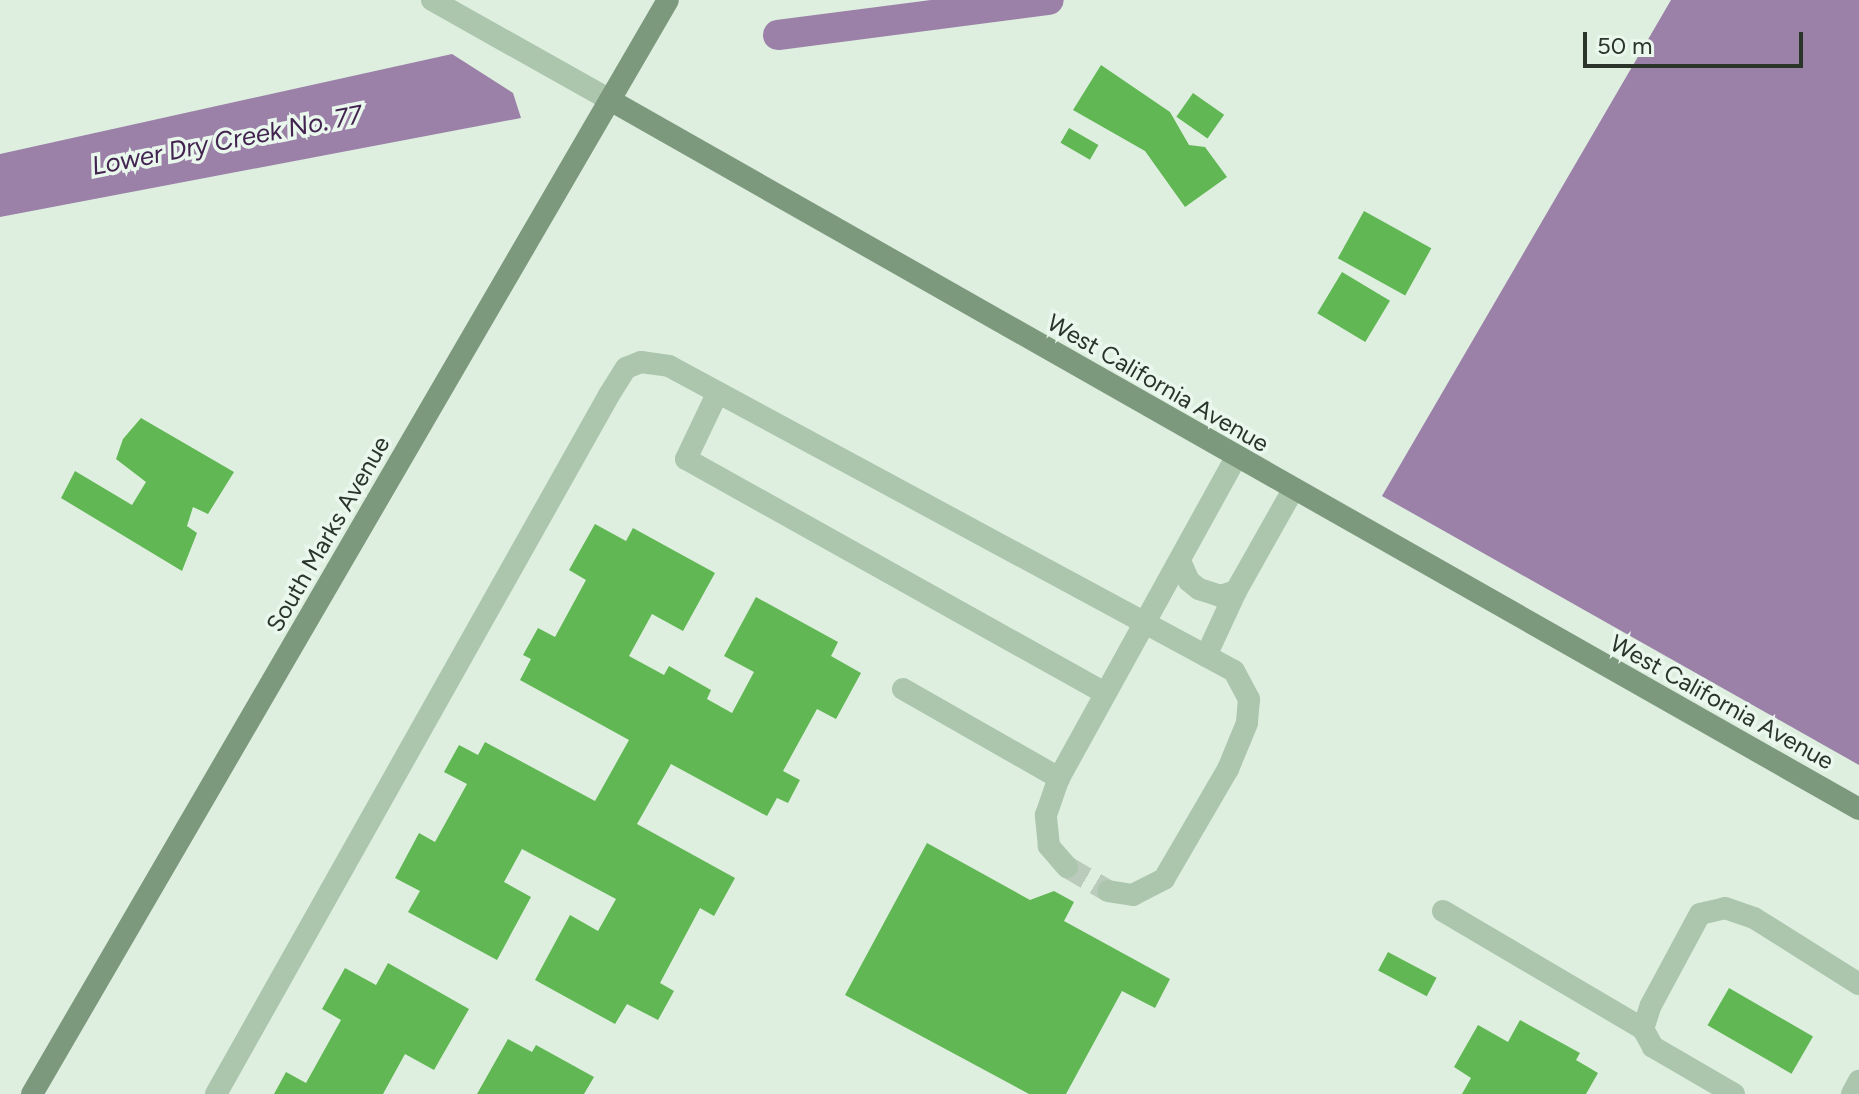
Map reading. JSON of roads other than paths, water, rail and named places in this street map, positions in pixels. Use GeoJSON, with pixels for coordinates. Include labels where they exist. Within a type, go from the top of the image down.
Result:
{"type":"FeatureCollection","features":[{"type":"Feature","properties":{"kind":"main road","name":"South Marks Avenue"},"geometry":{"type":"LineString","coordinates":[[32,1094],[668,0]]}},
{"type":"Feature","properties":{"kind":"main road","name":"West California Avenue"},"geometry":{"type":"LineString","coordinates":[[610,100],[1859,809]]}},
{"type":"Feature","properties":{"kind":"street","name":"West California Avenue"},"geometry":{"type":"LineString","coordinates":[[432,0],[610,100]]}},
{"type":"Feature","properties":{"kind":"street"},"geometry":{"type":"LineString","coordinates":[[216,1094],[626,368],[641,362],[669,366],[1234,671],[1249,699],[1247,723],[1228,769],[1164,879],[1133,895],[1108,891]]}},
{"type":"Feature","properties":{"kind":"street"},"geometry":{"type":"LineString","coordinates":[[717,394],[686,459],[1105,693]]}},
{"type":"Feature","properties":{"kind":"street"},"geometry":{"type":"LineString","coordinates":[[1067,867],[1049,846],[1046,815],[1059,778],[1236,457]]}},
{"type":"Feature","properties":{"kind":"street"},"geometry":{"type":"LineString","coordinates":[[1206,656],[1236,591],[1293,490]]}},
{"type":"Feature","properties":{"kind":"street"},"geometry":{"type":"LineString","coordinates":[[1180,561],[1189,581],[1199,589],[1220,596],[1236,591]]}},
{"type":"Feature","properties":{"kind":"street"},"geometry":{"type":"LineString","coordinates":[[903,689],[1059,778]]}},
{"type":"Feature","properties":{"kind":"street"},"geometry":{"type":"LineString","coordinates":[[1643,1029],[1651,1005],[1700,914],[1725,908],[1754,918],[1859,984]]}},
{"type":"Feature","properties":{"kind":"street"},"geometry":{"type":"LineString","coordinates":[[1443,911],[1643,1029],[1653,1047],[1734,1094]]}},
{"type":"Feature","properties":{"kind":"street"},"geometry":{"type":"LineString","coordinates":[[1852,1094],[1859,1081]]}},
{"type":"Feature","properties":{"kind":"water"},"geometry":{"type":"Polygon","coordinates":[[[1671,0],[1859,0],[1859,765],[1382,496],[1671,0]]]}},
{"type":"Feature","properties":{"kind":"water"},"geometry":{"type":"Polygon","coordinates":[[[452,54],[513,93],[521,118],[0,217],[0,154],[452,54]]]}},
{"type":"Feature","properties":{"kind":"waterway","name":"Lower Dry Creek No. 77"},"geometry":{"type":"LineString","coordinates":[[778,35],[1049,0]]}},
{"type":"Feature","properties":{"kind":"tunnel"},"geometry":{"type":"LineString","coordinates":[[1067,867],[1108,891]]}}]}
